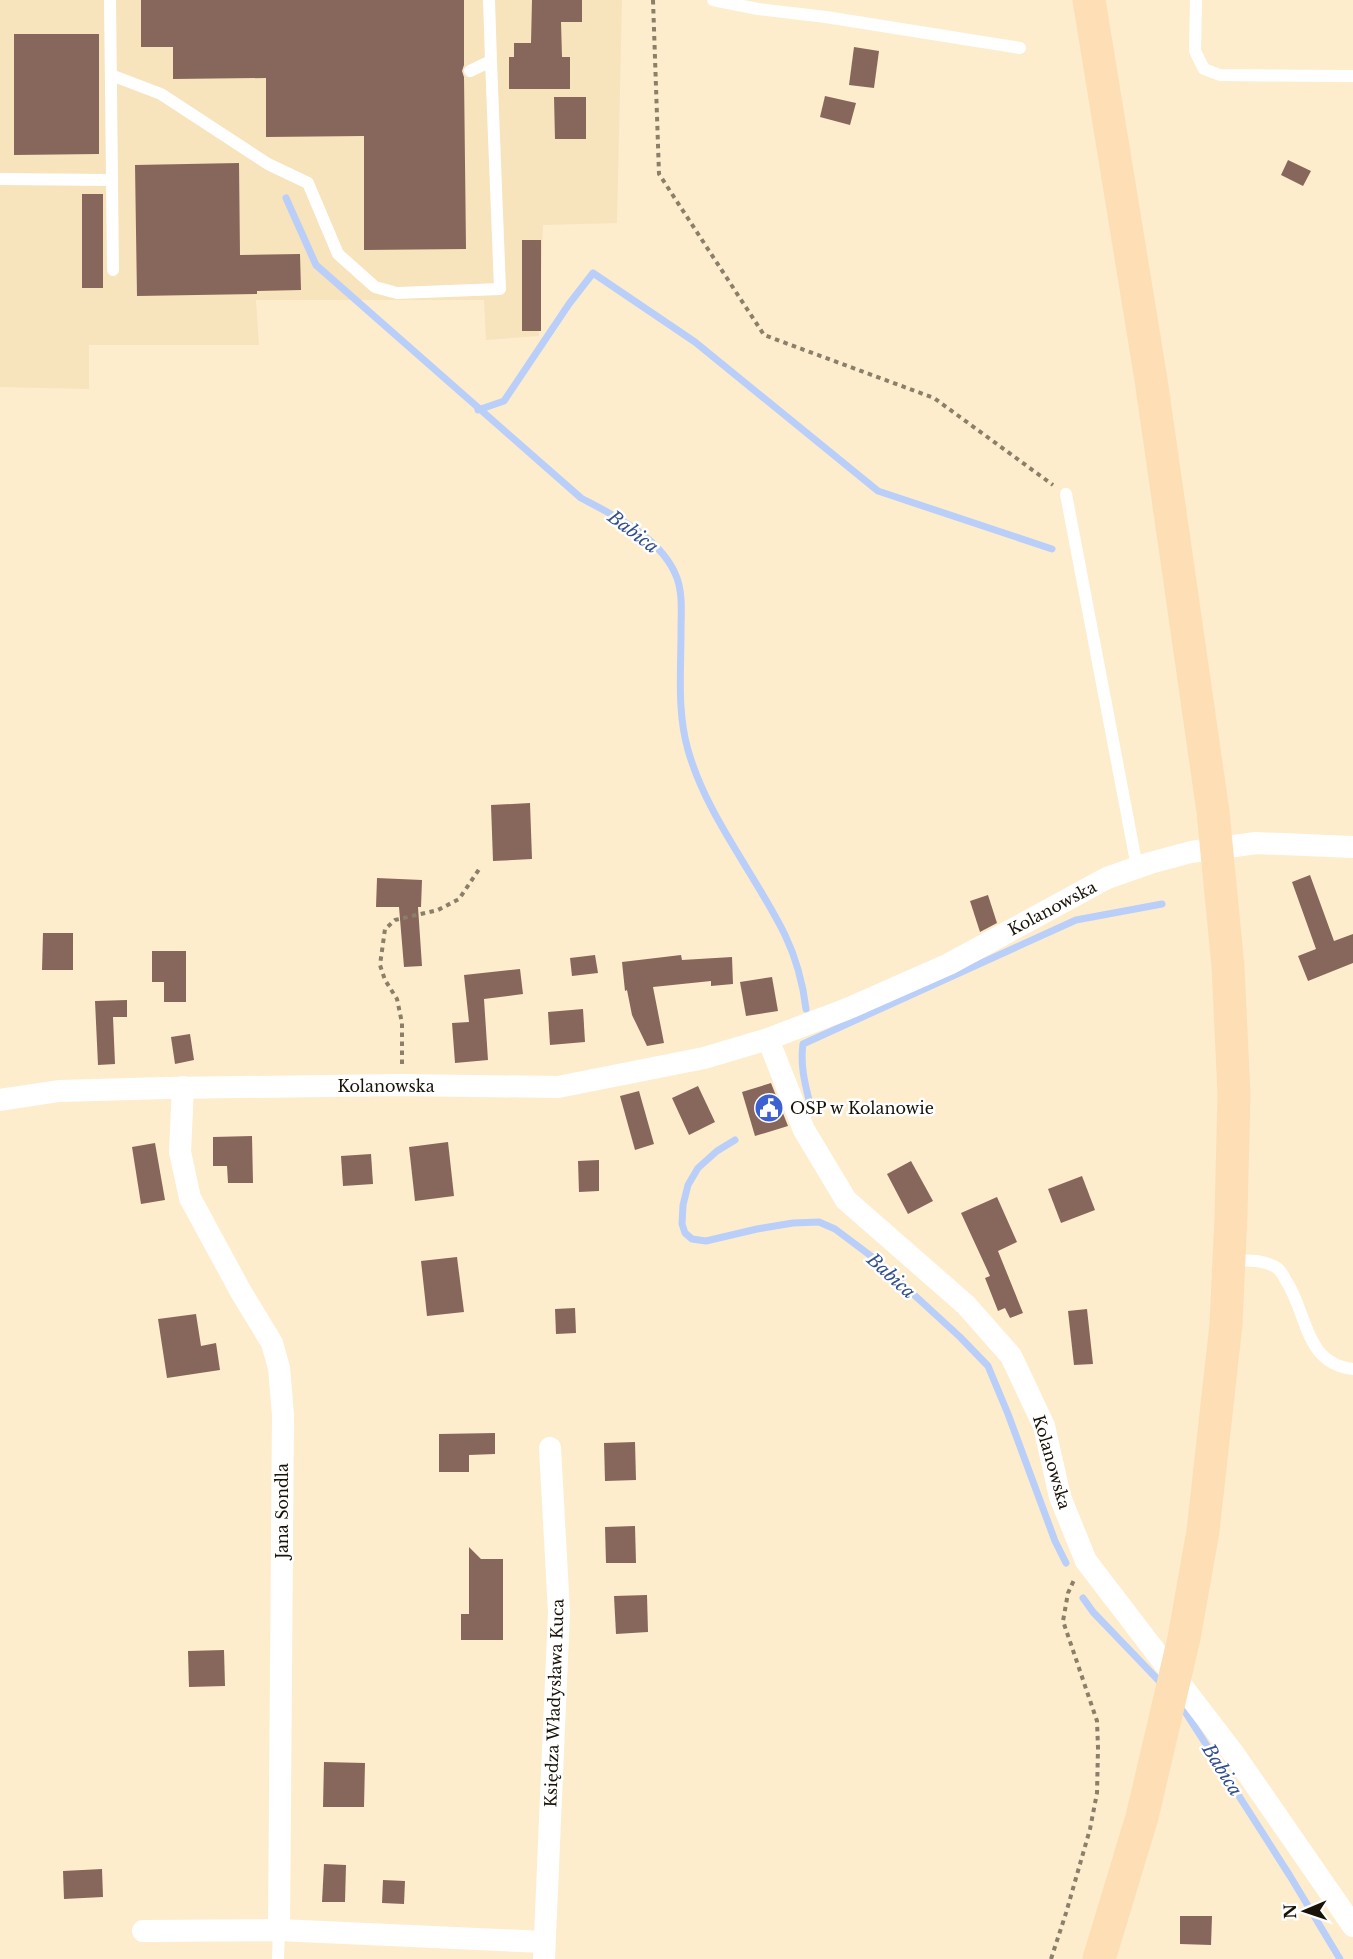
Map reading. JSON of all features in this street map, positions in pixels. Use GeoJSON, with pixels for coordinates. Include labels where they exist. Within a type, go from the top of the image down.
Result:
{"type":"FeatureCollection","features":[{"type":"Feature","properties":{"kind":"main road"},"geometry":{"type":"LineString","coordinates":[[1089,0],[1153,392],[1212,812],[1221,887],[1234,1094],[1226,1324],[1203,1531],[1184,1638],[1142,1817],[1099,1959]]}},
{"type":"Feature","properties":{"kind":"street","name":"Kolanowska"},"geometry":{"type":"LineString","coordinates":[[0,1100],[59,1091],[183,1087],[400,1085],[558,1087],[704,1058],[768,1039],[847,1009],[949,964],[1107,878],[1137,867],[1191,852],[1256,843],[1353,847]]}},
{"type":"Feature","properties":{"kind":"street","name":"Kolanowska"},"geometry":{"type":"LineString","coordinates":[[768,1039],[804,1130],[846,1200],[966,1305],[1011,1356],[1044,1426],[1060,1497],[1086,1561],[1234,1754],[1353,1926]]}},
{"type":"Feature","properties":{"kind":"street","name":"Jana Sondla"},"geometry":{"type":"LineString","coordinates":[[183,1087],[180,1152],[190,1198],[241,1292],[272,1343],[279,1368],[283,1427],[279,1930]]}},
{"type":"Feature","properties":{"kind":"street","name":"Księdza Władysława Kuca"},"geometry":{"type":"LineString","coordinates":[[544,1951],[559,1612],[550,1448]]}},
{"type":"Feature","properties":{"kind":"street"},"geometry":{"type":"LineString","coordinates":[[143,1931],[279,1930],[544,1951]]}},
{"type":"Feature","properties":{"kind":"lane"},"geometry":{"type":"LineString","coordinates":[[110,0],[113,270]]}},
{"type":"Feature","properties":{"kind":"lane"},"geometry":{"type":"LineString","coordinates":[[111,75],[161,94],[268,164],[308,183],[338,254],[375,287],[397,292],[500,289],[489,0]]}},
{"type":"Feature","properties":{"kind":"lane"},"geometry":{"type":"LineString","coordinates":[[713,0],[758,9],[826,17],[1020,48]]}},
{"type":"Feature","properties":{"kind":"lane"},"geometry":{"type":"LineString","coordinates":[[1196,0],[1195,51],[1204,69],[1220,75],[1353,76]]}},
{"type":"Feature","properties":{"kind":"lane"},"geometry":{"type":"LineString","coordinates":[[470,71],[491,61]]}},
{"type":"Feature","properties":{"kind":"lane"},"geometry":{"type":"LineString","coordinates":[[0,179],[112,180]]}},
{"type":"Feature","properties":{"kind":"lane"},"geometry":{"type":"LineString","coordinates":[[1066,494],[1137,867]]}},
{"type":"Feature","properties":{"kind":"lane"},"geometry":{"type":"LineString","coordinates":[[1229,1260],[1260,1262],[1278,1268],[1294,1292],[1303,1324],[1322,1357],[1339,1367],[1353,1369]]}},
{"type":"Feature","properties":{"kind":"lane","name":"Jana Sondla"},"geometry":{"type":"LineString","coordinates":[[278,1959],[279,1930]]}},
{"type":"Feature","properties":{"kind":"path"},"geometry":{"type":"LineString","coordinates":[[653,0],[659,174],[764,335],[934,398],[1066,494]]}},
{"type":"Feature","properties":{"kind":"path"},"geometry":{"type":"LineString","coordinates":[[400,1085],[403,1056],[402,1023],[397,999],[385,980],[380,965],[385,928],[395,920],[438,910],[459,899],[480,868]]}},
{"type":"Feature","properties":{"kind":"path"},"geometry":{"type":"LineString","coordinates":[[1051,1959],[1087,1840],[1097,1793],[1097,1721],[1063,1621],[1068,1593],[1086,1561]]}},
{"type":"Feature","properties":{"kind":"shaded area"},"geometry":{"type":"Polygon","coordinates":[[[0,0],[622,0],[617,223],[543,225],[539,336],[486,340],[484,300],[256,300],[259,345],[89,345],[89,389],[0,387],[0,0]]]}},
{"type":"Feature","properties":{"kind":"building"},"geometry":{"type":"Polygon","coordinates":[[[141,0],[464,0],[464,65],[462,71],[464,77],[466,249],[364,250],[364,136],[266,137],[266,78],[173,79],[173,47],[141,47],[141,0]]]}},
{"type":"Feature","properties":{"kind":"building"},"geometry":{"type":"Polygon","coordinates":[[[532,0],[582,0],[582,22],[561,22],[562,57],[570,57],[570,89],[509,89],[509,57],[514,57],[514,43],[531,43],[532,0]]]}},
{"type":"Feature","properties":{"kind":"building"},"geometry":{"type":"Polygon","coordinates":[[[14,34],[99,34],[99,154],[14,155],[14,34]]]}},
{"type":"Feature","properties":{"kind":"building"},"geometry":{"type":"Polygon","coordinates":[[[854,47],[879,51],[874,88],[849,85],[854,47]]]}},
{"type":"Feature","properties":{"kind":"building"},"geometry":{"type":"Polygon","coordinates":[[[825,96],[856,103],[850,125],[820,117],[825,96]]]}},
{"type":"Feature","properties":{"kind":"building"},"geometry":{"type":"Polygon","coordinates":[[[554,97],[586,97],[586,139],[555,139],[554,97]]]}},
{"type":"Feature","properties":{"kind":"building"},"geometry":{"type":"Polygon","coordinates":[[[1288,160],[1311,171],[1303,186],[1281,175],[1288,160]]]}},
{"type":"Feature","properties":{"kind":"building"},"geometry":{"type":"Polygon","coordinates":[[[239,163],[240,255],[300,254],[301,290],[257,291],[257,294],[137,296],[135,165],[239,163]]]}},
{"type":"Feature","properties":{"kind":"building"},"geometry":{"type":"Polygon","coordinates":[[[82,194],[103,194],[103,288],[82,288],[82,194]]]}},
{"type":"Feature","properties":{"kind":"building"},"geometry":{"type":"Polygon","coordinates":[[[522,240],[541,240],[541,331],[522,331],[522,240]]]}},
{"type":"Feature","properties":{"kind":"building"},"geometry":{"type":"Polygon","coordinates":[[[530,803],[532,859],[493,861],[491,805],[530,803]]]}},
{"type":"Feature","properties":{"kind":"building"},"geometry":{"type":"Polygon","coordinates":[[[1310,875],[1334,941],[1353,934],[1353,963],[1308,981],[1298,956],[1316,949],[1292,882],[1310,875]]]}},
{"type":"Feature","properties":{"kind":"building"},"geometry":{"type":"Polygon","coordinates":[[[377,878],[422,880],[421,907],[418,907],[422,966],[404,967],[399,907],[376,907],[377,878]]]}},
{"type":"Feature","properties":{"kind":"building"},"geometry":{"type":"Polygon","coordinates":[[[988,895],[997,923],[980,932],[970,901],[988,895]]]}},
{"type":"Feature","properties":{"kind":"building"},"geometry":{"type":"Polygon","coordinates":[[[43,933],[73,933],[73,970],[42,970],[43,933]]]}},
{"type":"Feature","properties":{"kind":"building"},"geometry":{"type":"Polygon","coordinates":[[[152,951],[186,951],[186,1002],[164,1002],[164,982],[152,982],[152,951]]]}},
{"type":"Feature","properties":{"kind":"building"},"geometry":{"type":"Polygon","coordinates":[[[595,955],[598,973],[572,976],[570,958],[595,955]]]}},
{"type":"Feature","properties":{"kind":"building"},"geometry":{"type":"Polygon","coordinates":[[[681,955],[682,960],[732,957],[733,984],[711,986],[711,981],[653,987],[664,1043],[647,1046],[632,1015],[627,990],[625,991],[622,962],[681,955]]]}},
{"type":"Feature","properties":{"kind":"building"},"geometry":{"type":"Polygon","coordinates":[[[520,969],[523,994],[484,999],[488,1060],[455,1063],[452,1023],[469,1022],[464,975],[520,969]]]}},
{"type":"Feature","properties":{"kind":"building"},"geometry":{"type":"Polygon","coordinates":[[[772,977],[778,1011],[746,1016],[740,982],[772,977]]]}},
{"type":"Feature","properties":{"kind":"building"},"geometry":{"type":"Polygon","coordinates":[[[127,1000],[127,1017],[113,1017],[115,1064],[98,1065],[95,1001],[127,1000]]]}},
{"type":"Feature","properties":{"kind":"building"},"geometry":{"type":"Polygon","coordinates":[[[583,1009],[585,1042],[550,1045],[548,1012],[583,1009]]]}},
{"type":"Feature","properties":{"kind":"building"},"geometry":{"type":"Polygon","coordinates":[[[190,1034],[194,1060],[175,1064],[171,1037],[190,1034]]]}},
{"type":"Feature","properties":{"kind":"building","name":"OSP w Kolanowie"},"geometry":{"type":"Polygon","coordinates":[[[771,1083],[788,1126],[755,1136],[742,1092],[771,1083]]]}},
{"type":"Feature","properties":{"kind":"building"},"geometry":{"type":"Polygon","coordinates":[[[698,1086],[715,1122],[689,1135],[672,1098],[698,1086]]]}},
{"type":"Feature","properties":{"kind":"building"},"geometry":{"type":"Polygon","coordinates":[[[639,1091],[654,1144],[635,1150],[620,1096],[639,1091]]]}},
{"type":"Feature","properties":{"kind":"building"},"geometry":{"type":"Polygon","coordinates":[[[252,1136],[253,1183],[228,1183],[227,1166],[213,1166],[213,1137],[252,1136]]]}},
{"type":"Feature","properties":{"kind":"building"},"geometry":{"type":"Polygon","coordinates":[[[448,1142],[454,1196],[415,1201],[409,1147],[448,1142]]]}},
{"type":"Feature","properties":{"kind":"building"},"geometry":{"type":"Polygon","coordinates":[[[155,1143],[165,1200],[141,1204],[132,1147],[155,1143]]]}},
{"type":"Feature","properties":{"kind":"building"},"geometry":{"type":"Polygon","coordinates":[[[371,1154],[373,1184],[343,1186],[341,1156],[371,1154]]]}},
{"type":"Feature","properties":{"kind":"building"},"geometry":{"type":"Polygon","coordinates":[[[599,1160],[599,1191],[579,1192],[578,1161],[599,1160]]]}},
{"type":"Feature","properties":{"kind":"building"},"geometry":{"type":"Polygon","coordinates":[[[911,1161],[933,1201],[908,1214],[887,1174],[911,1161]]]}},
{"type":"Feature","properties":{"kind":"building"},"geometry":{"type":"Polygon","coordinates":[[[1082,1176],[1095,1210],[1061,1223],[1048,1189],[1082,1176]]]}},
{"type":"Feature","properties":{"kind":"building"},"geometry":{"type":"Polygon","coordinates":[[[997,1197],[1017,1242],[998,1251],[1023,1313],[1010,1318],[1005,1308],[998,1311],[985,1278],[990,1276],[961,1213],[997,1197]]]}},
{"type":"Feature","properties":{"kind":"building"},"geometry":{"type":"Polygon","coordinates":[[[457,1257],[464,1312],[427,1316],[421,1261],[457,1257]]]}},
{"type":"Feature","properties":{"kind":"building"},"geometry":{"type":"Polygon","coordinates":[[[575,1308],[576,1333],[556,1334],[555,1309],[575,1308]]]}},
{"type":"Feature","properties":{"kind":"building"},"geometry":{"type":"Polygon","coordinates":[[[1087,1309],[1093,1364],[1074,1365],[1068,1311],[1087,1309]]]}},
{"type":"Feature","properties":{"kind":"building"},"geometry":{"type":"Polygon","coordinates":[[[196,1314],[201,1346],[216,1343],[220,1370],[167,1378],[158,1319],[196,1314]]]}},
{"type":"Feature","properties":{"kind":"building"},"geometry":{"type":"Polygon","coordinates":[[[495,1433],[495,1454],[469,1455],[469,1472],[439,1472],[439,1434],[495,1433]]]}},
{"type":"Feature","properties":{"kind":"building"},"geometry":{"type":"Polygon","coordinates":[[[635,1442],[636,1480],[605,1481],[604,1443],[635,1442]]]}},
{"type":"Feature","properties":{"kind":"building"},"geometry":{"type":"Polygon","coordinates":[[[635,1526],[636,1563],[606,1563],[605,1527],[635,1526]]]}},
{"type":"Feature","properties":{"kind":"building"},"geometry":{"type":"Polygon","coordinates":[[[469,1547],[481,1559],[503,1559],[503,1640],[461,1640],[461,1614],[469,1614],[469,1547]]]}},
{"type":"Feature","properties":{"kind":"building"},"geometry":{"type":"Polygon","coordinates":[[[647,1595],[648,1632],[616,1634],[614,1596],[647,1595]]]}},
{"type":"Feature","properties":{"kind":"building"},"geometry":{"type":"Polygon","coordinates":[[[224,1650],[225,1686],[189,1687],[188,1651],[224,1650]]]}},
{"type":"Feature","properties":{"kind":"building"},"geometry":{"type":"Polygon","coordinates":[[[324,1762],[365,1763],[364,1807],[323,1807],[324,1762]]]}},
{"type":"Feature","properties":{"kind":"building"},"geometry":{"type":"Polygon","coordinates":[[[324,1864],[346,1865],[345,1902],[322,1902],[324,1864]]]}},
{"type":"Feature","properties":{"kind":"building"},"geometry":{"type":"Polygon","coordinates":[[[102,1869],[103,1897],[64,1899],[63,1871],[102,1869]]]}},
{"type":"Feature","properties":{"kind":"building"},"geometry":{"type":"Polygon","coordinates":[[[383,1880],[405,1881],[404,1904],[382,1903],[383,1880]]]}},
{"type":"Feature","properties":{"kind":"building"},"geometry":{"type":"Polygon","coordinates":[[[1180,1916],[1212,1916],[1211,1945],[1180,1944],[1180,1916]]]}},
{"type":"Feature","properties":{"kind":"waterway","name":"Babica"},"geometry":{"type":"LineString","coordinates":[[286,198],[316,265],[581,498],[636,530],[649,540],[670,564],[679,584],[681,598],[681,706],[688,750],[696,775],[719,821],[785,935],[798,971],[806,1009]]}},
{"type":"Feature","properties":{"kind":"waterway"},"geometry":{"type":"LineString","coordinates":[[478,410],[504,401],[569,304],[593,273],[695,342],[878,491],[1052,549]]}},
{"type":"Feature","properties":{"kind":"waterway"},"geometry":{"type":"LineString","coordinates":[[810,1104],[803,1067],[803,1044],[1076,920],[1162,904]]}},
{"type":"Feature","properties":{"kind":"waterway","name":"Babica"},"geometry":{"type":"LineString","coordinates":[[735,1140],[717,1151],[698,1168],[688,1185],[683,1205],[682,1224],[685,1233],[692,1239],[706,1241],[757,1229],[793,1223],[819,1222],[835,1229],[875,1259],[960,1337],[988,1366],[1055,1541],[1066,1563]]}},
{"type":"Feature","properties":{"kind":"waterway","name":"Babica"},"geometry":{"type":"LineString","coordinates":[[1083,1598],[1093,1612],[1163,1685]]}},
{"type":"Feature","properties":{"kind":"waterway","name":"Babica"},"geometry":{"type":"LineString","coordinates":[[1179,1702],[1340,1959]]}},
{"type":"Feature","properties":{"kind":"place","name":"OSP w Kolanowie"},"geometry":{"type":"Point","coordinates":[769,1108]}}]}
